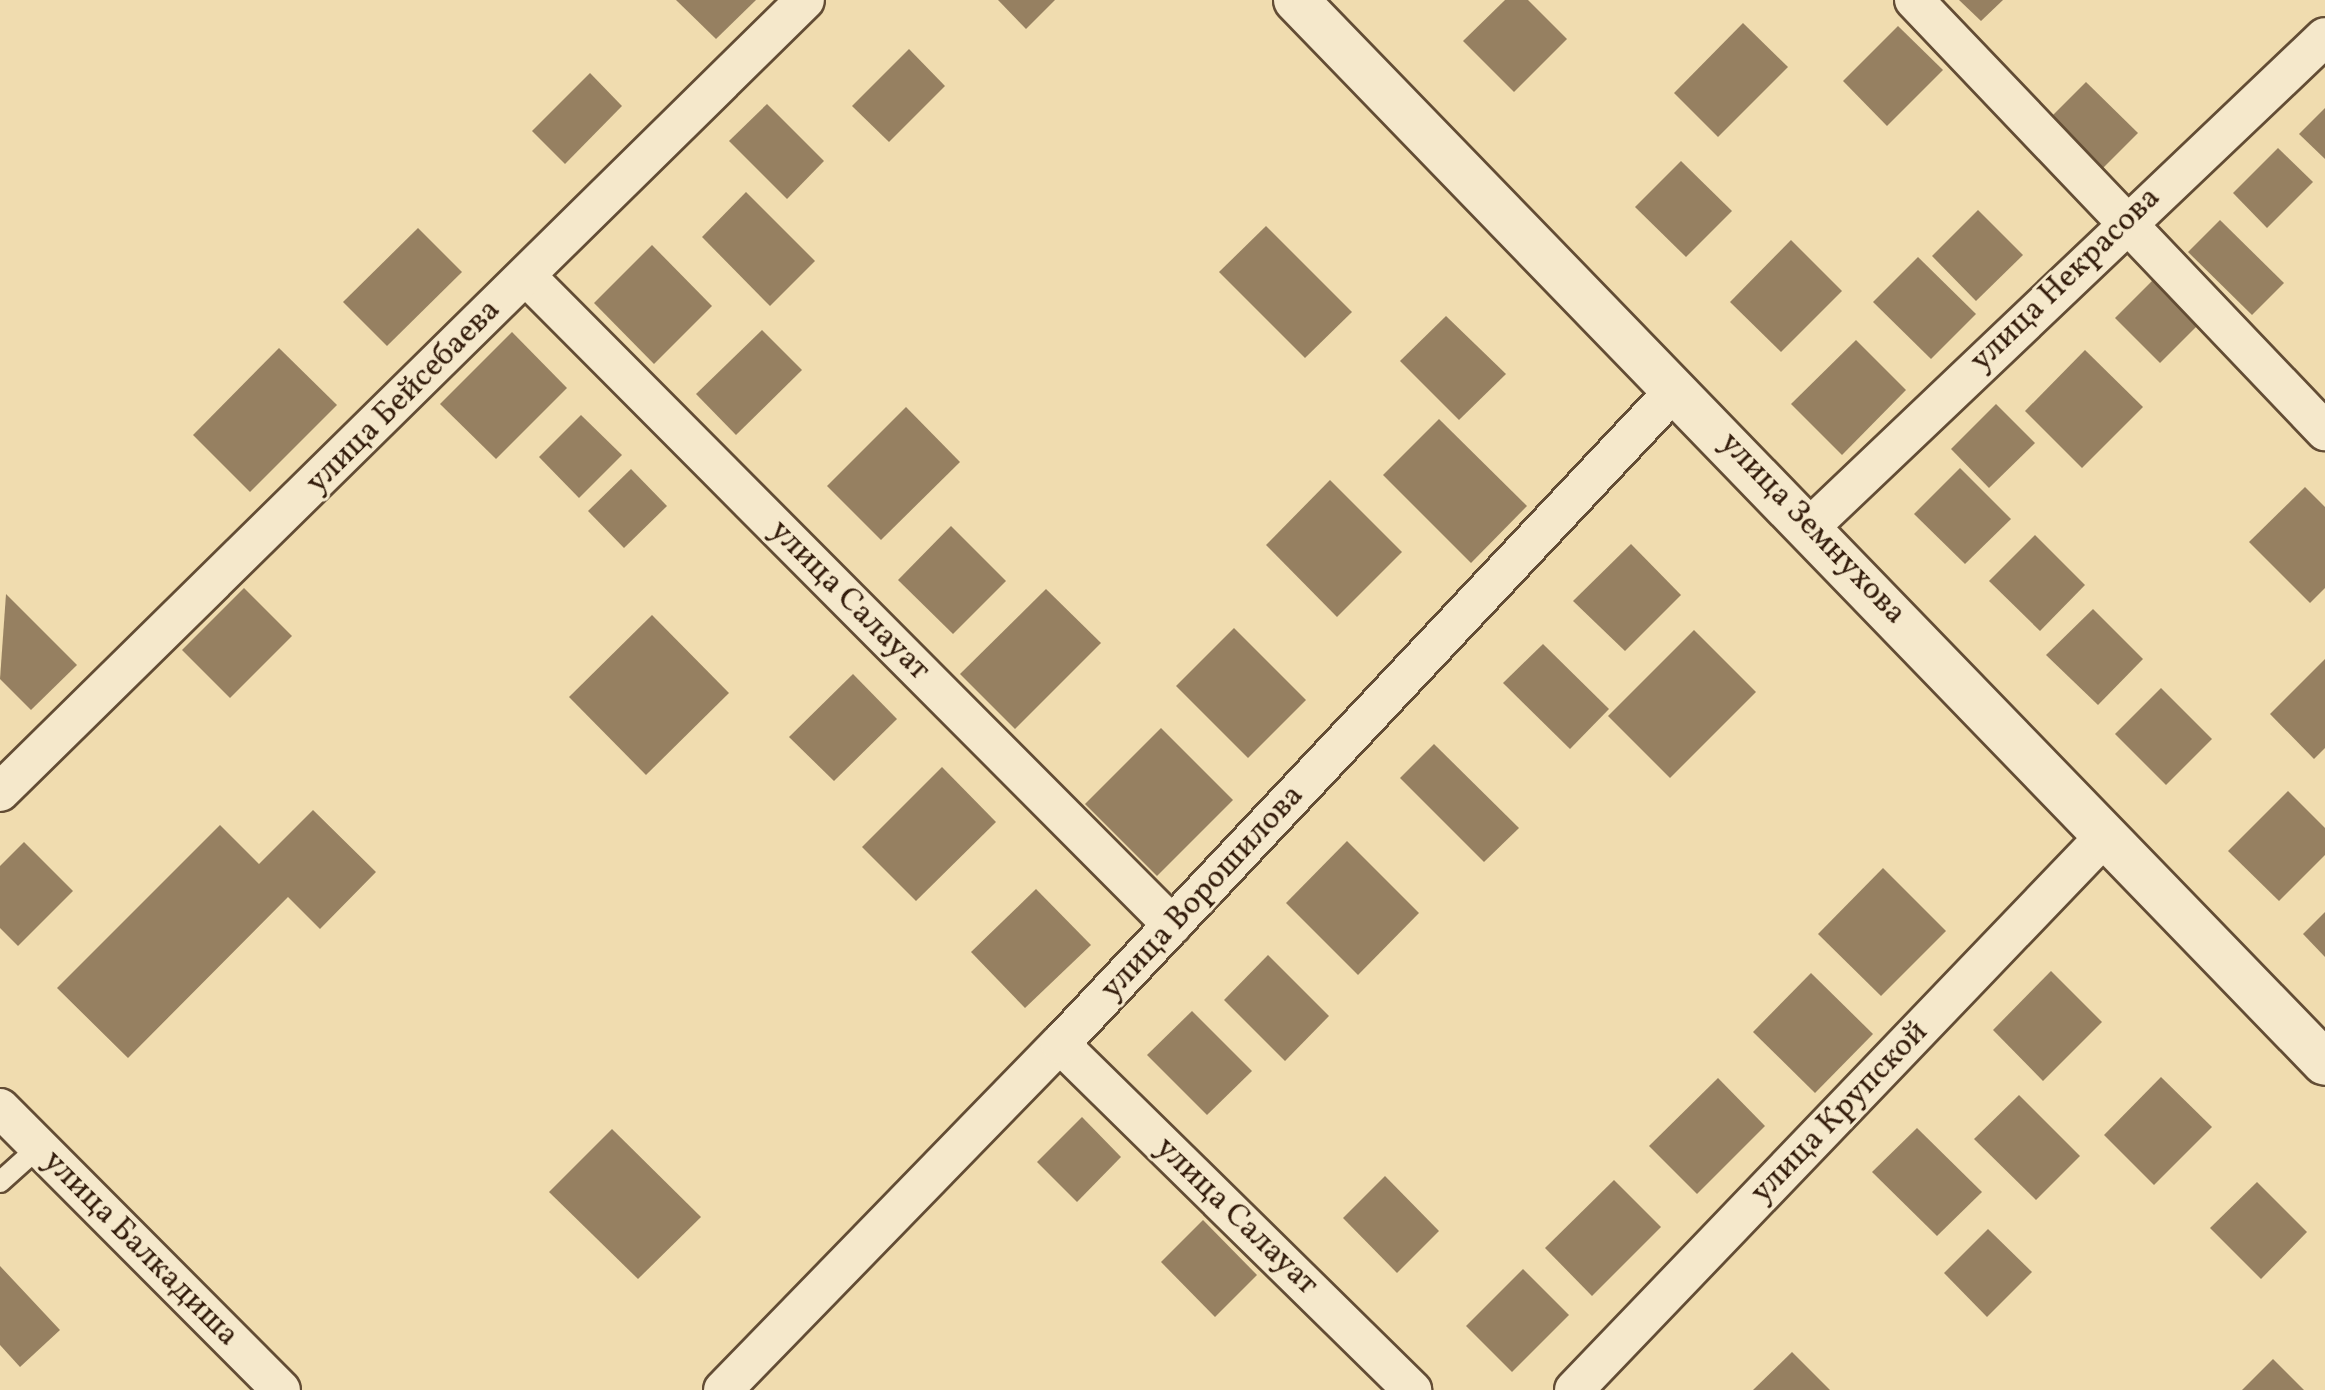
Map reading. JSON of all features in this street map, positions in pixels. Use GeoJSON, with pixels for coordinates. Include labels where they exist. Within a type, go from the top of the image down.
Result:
{"type":"FeatureCollection","features":[{"type":"Feature","properties":{"kind":"street","name":"улица Бейсебаева"},"geometry":{"type":"LineString","coordinates":[[0,792],[805,0]]}},
{"type":"Feature","properties":{"kind":"street","name":"улица Земнухова"},"geometry":{"type":"LineString","coordinates":[[1296,0],[1811,526],[2325,1063]]}},
{"type":"Feature","properties":{"kind":"street"},"geometry":{"type":"LineString","coordinates":[[1914,0],[2325,431]]}},
{"type":"Feature","properties":{"kind":"street","name":"улица Некрасова"},"geometry":{"type":"LineString","coordinates":[[1811,526],[2125,222],[2325,37]]}},
{"type":"Feature","properties":{"kind":"street","name":"улица Салауат"},"geometry":{"type":"LineString","coordinates":[[526,276],[1172,925]]}},
{"type":"Feature","properties":{"kind":"street","name":"улица Ворошилова"},"geometry":{"type":"LineString","coordinates":[[723,1390],[1060,1044],[1676,389]]}},
{"type":"Feature","properties":{"kind":"street","name":"улица Крупской"},"geometry":{"type":"LineString","coordinates":[[1574,1390],[2106,835]]}},
{"type":"Feature","properties":{"kind":"street","name":"улица Салауат"},"geometry":{"type":"LineString","coordinates":[[1060,1044],[1412,1390]]}},
{"type":"Feature","properties":{"kind":"street","name":"улица Балкадиша"},"geometry":{"type":"LineString","coordinates":[[0,1108],[281,1390]]}},
{"type":"Feature","properties":{"kind":"lane"},"geometry":{"type":"LineString","coordinates":[[0,1182],[39,1147]]}},
{"type":"Feature","properties":{"kind":"building"},"geometry":{"type":"Polygon","coordinates":[[[676,0],[756,0],[716,39],[676,0]]]}},
{"type":"Feature","properties":{"kind":"building"},"geometry":{"type":"Polygon","coordinates":[[[998,0],[1055,0],[1026,29],[998,0]]]}},
{"type":"Feature","properties":{"kind":"building"},"geometry":{"type":"Polygon","coordinates":[[[1505,0],[1528,0],[1567,39],[1514,92],[1463,41],[1505,0]]]}},
{"type":"Feature","properties":{"kind":"building"},"geometry":{"type":"Polygon","coordinates":[[[1959,0],[2003,0],[1981,21],[1959,0]]]}},
{"type":"Feature","properties":{"kind":"building"},"geometry":{"type":"Polygon","coordinates":[[[1743,23],[1788,67],[1718,137],[1674,93],[1743,23]]]}},
{"type":"Feature","properties":{"kind":"building"},"geometry":{"type":"Polygon","coordinates":[[[1898,26],[1943,70],[1887,126],[1843,81],[1898,26]]]}},
{"type":"Feature","properties":{"kind":"building"},"geometry":{"type":"Polygon","coordinates":[[[909,49],[945,86],[889,142],[852,106],[909,49]]]}},
{"type":"Feature","properties":{"kind":"building"},"geometry":{"type":"Polygon","coordinates":[[[590,73],[622,106],[565,164],[532,131],[590,73]]]}},
{"type":"Feature","properties":{"kind":"building"},"geometry":{"type":"Polygon","coordinates":[[[2086,82],[2138,133],[2101,170],[2049,119],[2086,82]]]}},
{"type":"Feature","properties":{"kind":"building"},"geometry":{"type":"Polygon","coordinates":[[[767,104],[824,161],[787,199],[729,141],[767,104]]]}},
{"type":"Feature","properties":{"kind":"building"},"geometry":{"type":"Polygon","coordinates":[[[2325,108],[2325,159],[2299,134],[2325,108]]]}},
{"type":"Feature","properties":{"kind":"building"},"geometry":{"type":"Polygon","coordinates":[[[2278,148],[2313,182],[2267,228],[2233,193],[2278,148]]]}},
{"type":"Feature","properties":{"kind":"building"},"geometry":{"type":"Polygon","coordinates":[[[1681,161],[1732,211],[1686,257],[1635,207],[1681,161]]]}},
{"type":"Feature","properties":{"kind":"building"},"geometry":{"type":"Polygon","coordinates":[[[746,192],[815,261],[770,306],[702,237],[746,192]]]}},
{"type":"Feature","properties":{"kind":"building"},"geometry":{"type":"Polygon","coordinates":[[[1978,210],[2023,255],[1976,301],[1932,256],[1978,210]]]}},
{"type":"Feature","properties":{"kind":"building"},"geometry":{"type":"Polygon","coordinates":[[[2220,220],[2284,283],[2252,315],[2188,252],[2220,220]]]}},
{"type":"Feature","properties":{"kind":"building"},"geometry":{"type":"Polygon","coordinates":[[[1266,226],[1352,312],[1305,358],[1219,272],[1266,226]]]}},
{"type":"Feature","properties":{"kind":"building"},"geometry":{"type":"Polygon","coordinates":[[[418,228],[462,272],[387,346],[343,302],[418,228]]]}},
{"type":"Feature","properties":{"kind":"building"},"geometry":{"type":"Polygon","coordinates":[[[1791,240],[1842,291],[1781,352],[1730,302],[1791,240]]]}},
{"type":"Feature","properties":{"kind":"building"},"geometry":{"type":"Polygon","coordinates":[[[652,245],[712,306],[654,364],[594,303],[652,245]]]}},
{"type":"Feature","properties":{"kind":"building"},"geometry":{"type":"Polygon","coordinates":[[[1918,257],[1976,314],[1931,359],[1873,302],[1918,257]]]}},
{"type":"Feature","properties":{"kind":"building"},"geometry":{"type":"Polygon","coordinates":[[[2160,273],[2205,318],[2160,363],[2115,318],[2160,273]]]}},
{"type":"Feature","properties":{"kind":"building"},"geometry":{"type":"Polygon","coordinates":[[[1446,316],[1506,374],[1459,420],[1400,361],[1446,316]]]}},
{"type":"Feature","properties":{"kind":"building"},"geometry":{"type":"Polygon","coordinates":[[[762,330],[802,370],[736,435],[696,394],[762,330]]]}},
{"type":"Feature","properties":{"kind":"building"},"geometry":{"type":"Polygon","coordinates":[[[512,332],[567,388],[496,459],[440,404],[512,332]]]}},
{"type":"Feature","properties":{"kind":"building"},"geometry":{"type":"Polygon","coordinates":[[[1856,340],[1906,390],[1842,455],[1791,404],[1856,340]]]}},
{"type":"Feature","properties":{"kind":"building"},"geometry":{"type":"Polygon","coordinates":[[[279,348],[337,405],[250,492],[193,435],[279,348]]]}},
{"type":"Feature","properties":{"kind":"building"},"geometry":{"type":"Polygon","coordinates":[[[2085,350],[2143,407],[2082,468],[2025,411],[2085,350]]]}},
{"type":"Feature","properties":{"kind":"building"},"geometry":{"type":"Polygon","coordinates":[[[1996,404],[2035,443],[1989,488],[1951,449],[1996,404]]]}},
{"type":"Feature","properties":{"kind":"building"},"geometry":{"type":"Polygon","coordinates":[[[906,407],[960,462],[881,540],[827,486],[906,407]]]}},
{"type":"Feature","properties":{"kind":"building"},"geometry":{"type":"Polygon","coordinates":[[[581,415],[622,455],[579,498],[539,457],[581,415]]]}},
{"type":"Feature","properties":{"kind":"building"},"geometry":{"type":"Polygon","coordinates":[[[1439,419],[1527,506],[1471,563],[1383,475],[1439,419]]]}},
{"type":"Feature","properties":{"kind":"building"},"geometry":{"type":"Polygon","coordinates":[[[1960,468],[2011,519],[1965,564],[1914,514],[1960,468]]]}},
{"type":"Feature","properties":{"kind":"building"},"geometry":{"type":"Polygon","coordinates":[[[631,469],[667,506],[624,548],[588,511],[631,469]]]}},
{"type":"Feature","properties":{"kind":"building"},"geometry":{"type":"Polygon","coordinates":[[[1330,480],[1402,552],[1337,617],[1266,545],[1330,480]]]}},
{"type":"Feature","properties":{"kind":"building"},"geometry":{"type":"Polygon","coordinates":[[[2305,487],[2325,507],[2325,588],[2310,603],[2249,542],[2305,487]]]}},
{"type":"Feature","properties":{"kind":"building"},"geometry":{"type":"Polygon","coordinates":[[[951,526],[1006,581],[953,634],[898,580],[951,526]]]}},
{"type":"Feature","properties":{"kind":"building"},"geometry":{"type":"Polygon","coordinates":[[[2035,535],[2085,585],[2040,631],[1989,581],[2035,535]]]}},
{"type":"Feature","properties":{"kind":"building"},"geometry":{"type":"Polygon","coordinates":[[[1631,544],[1681,595],[1625,651],[1573,601],[1631,544]]]}},
{"type":"Feature","properties":{"kind":"building"},"geometry":{"type":"Polygon","coordinates":[[[244,588],[292,636],[230,698],[182,650],[244,588]]]}},
{"type":"Feature","properties":{"kind":"building"},"geometry":{"type":"Polygon","coordinates":[[[1046,589],[1101,643],[1015,729],[960,674],[1046,589]]]}},
{"type":"Feature","properties":{"kind":"building"},"geometry":{"type":"Polygon","coordinates":[[[6,594],[77,665],[31,710],[0,679],[6,594]]]}},
{"type":"Feature","properties":{"kind":"building"},"geometry":{"type":"Polygon","coordinates":[[[2093,609],[2143,659],[2098,705],[2046,655],[2093,609]]]}},
{"type":"Feature","properties":{"kind":"building"},"geometry":{"type":"Polygon","coordinates":[[[652,615],[729,693],[646,775],[569,697],[652,615]]]}},
{"type":"Feature","properties":{"kind":"building"},"geometry":{"type":"Polygon","coordinates":[[[1234,628],[1306,700],[1248,758],[1176,686],[1234,628]]]}},
{"type":"Feature","properties":{"kind":"building"},"geometry":{"type":"Polygon","coordinates":[[[1694,630],[1756,692],[1670,778],[1608,716],[1694,630]]]}},
{"type":"Feature","properties":{"kind":"building"},"geometry":{"type":"Polygon","coordinates":[[[1543,644],[1609,709],[1570,749],[1503,683],[1543,644]]]}},
{"type":"Feature","properties":{"kind":"building"},"geometry":{"type":"Polygon","coordinates":[[[2325,659],[2325,748],[2314,759],[2270,714],[2325,659]]]}},
{"type":"Feature","properties":{"kind":"building"},"geometry":{"type":"Polygon","coordinates":[[[853,674],[897,719],[834,781],[789,737],[853,674]]]}},
{"type":"Feature","properties":{"kind":"building"},"geometry":{"type":"Polygon","coordinates":[[[2161,688],[2212,739],[2166,785],[2115,734],[2161,688]]]}},
{"type":"Feature","properties":{"kind":"building"},"geometry":{"type":"Polygon","coordinates":[[[1161,728],[1233,800],[1157,876],[1085,804],[1161,728]]]}},
{"type":"Feature","properties":{"kind":"building"},"geometry":{"type":"Polygon","coordinates":[[[1434,744],[1519,828],[1484,862],[1400,778],[1434,744]]]}},
{"type":"Feature","properties":{"kind":"building"},"geometry":{"type":"Polygon","coordinates":[[[942,767],[996,822],[916,901],[862,847],[942,767]]]}},
{"type":"Feature","properties":{"kind":"building"},"geometry":{"type":"Polygon","coordinates":[[[2288,791],[2325,828],[2325,855],[2279,901],[2228,851],[2288,791]]]}},
{"type":"Feature","properties":{"kind":"building"},"geometry":{"type":"Polygon","coordinates":[[[313,810],[376,872],[320,929],[288,897],[128,1058],[57,988],[220,825],[259,864],[313,810]]]}},
{"type":"Feature","properties":{"kind":"building"},"geometry":{"type":"Polygon","coordinates":[[[1347,841],[1419,913],[1358,975],[1286,903],[1347,841]]]}},
{"type":"Feature","properties":{"kind":"building"},"geometry":{"type":"Polygon","coordinates":[[[24,842],[73,891],[18,946],[0,928],[0,866],[24,842]]]}},
{"type":"Feature","properties":{"kind":"building"},"geometry":{"type":"Polygon","coordinates":[[[1883,868],[1946,931],[1881,996],[1818,934],[1883,868]]]}},
{"type":"Feature","properties":{"kind":"building"},"geometry":{"type":"Polygon","coordinates":[[[1036,889],[1091,945],[1025,1008],[971,952],[1036,889]]]}},
{"type":"Feature","properties":{"kind":"building"},"geometry":{"type":"Polygon","coordinates":[[[2325,912],[2325,957],[2303,934],[2325,912]]]}},
{"type":"Feature","properties":{"kind":"building"},"geometry":{"type":"Polygon","coordinates":[[[1268,955],[1329,1016],[1285,1061],[1224,1000],[1268,955]]]}},
{"type":"Feature","properties":{"kind":"building"},"geometry":{"type":"Polygon","coordinates":[[[2051,971],[2102,1022],[2043,1081],[1993,1030],[2051,971]]]}},
{"type":"Feature","properties":{"kind":"building"},"geometry":{"type":"Polygon","coordinates":[[[1811,973],[1873,1034],[1815,1093],[1753,1032],[1811,973]]]}},
{"type":"Feature","properties":{"kind":"building"},"geometry":{"type":"Polygon","coordinates":[[[1192,1011],[1252,1071],[1207,1115],[1147,1055],[1192,1011]]]}},
{"type":"Feature","properties":{"kind":"building"},"geometry":{"type":"Polygon","coordinates":[[[2161,1077],[2212,1127],[2154,1185],[2104,1135],[2161,1077]]]}},
{"type":"Feature","properties":{"kind":"building"},"geometry":{"type":"Polygon","coordinates":[[[1718,1078],[1765,1126],[1697,1194],[1649,1146],[1718,1078]]]}},
{"type":"Feature","properties":{"kind":"building"},"geometry":{"type":"Polygon","coordinates":[[[2019,1095],[2080,1156],[2036,1200],[1974,1139],[2019,1095]]]}},
{"type":"Feature","properties":{"kind":"building"},"geometry":{"type":"Polygon","coordinates":[[[1082,1117],[1121,1157],[1077,1202],[1037,1162],[1082,1117]]]}},
{"type":"Feature","properties":{"kind":"building"},"geometry":{"type":"Polygon","coordinates":[[[1917,1128],[1982,1192],[1937,1236],[1872,1172],[1917,1128]]]}},
{"type":"Feature","properties":{"kind":"building"},"geometry":{"type":"Polygon","coordinates":[[[612,1129],[701,1217],[638,1279],[549,1192],[612,1129]]]}},
{"type":"Feature","properties":{"kind":"building"},"geometry":{"type":"Polygon","coordinates":[[[1385,1176],[1439,1231],[1397,1273],[1343,1218],[1385,1176]]]}},
{"type":"Feature","properties":{"kind":"building"},"geometry":{"type":"Polygon","coordinates":[[[1614,1180],[1661,1227],[1592,1296],[1545,1248],[1614,1180]]]}},
{"type":"Feature","properties":{"kind":"building"},"geometry":{"type":"Polygon","coordinates":[[[2257,1182],[2307,1232],[2261,1279],[2210,1228],[2257,1182]]]}},
{"type":"Feature","properties":{"kind":"building"},"geometry":{"type":"Polygon","coordinates":[[[1203,1220],[1257,1275],[1215,1317],[1161,1262],[1203,1220]]]}},
{"type":"Feature","properties":{"kind":"building"},"geometry":{"type":"Polygon","coordinates":[[[1988,1229],[2032,1272],[1987,1317],[1944,1273],[1988,1229]]]}},
{"type":"Feature","properties":{"kind":"building"},"geometry":{"type":"Polygon","coordinates":[[[0,1266],[60,1330],[20,1367],[0,1345],[0,1266]]]}},
{"type":"Feature","properties":{"kind":"building"},"geometry":{"type":"Polygon","coordinates":[[[1523,1269],[1569,1315],[1512,1372],[1466,1326],[1523,1269]]]}},
{"type":"Feature","properties":{"kind":"building"},"geometry":{"type":"Polygon","coordinates":[[[1792,1352],[1830,1390],[1753,1390],[1792,1352]]]}},
{"type":"Feature","properties":{"kind":"building"},"geometry":{"type":"Polygon","coordinates":[[[2273,1359],[2304,1390],[2242,1390],[2273,1359]]]}}]}
